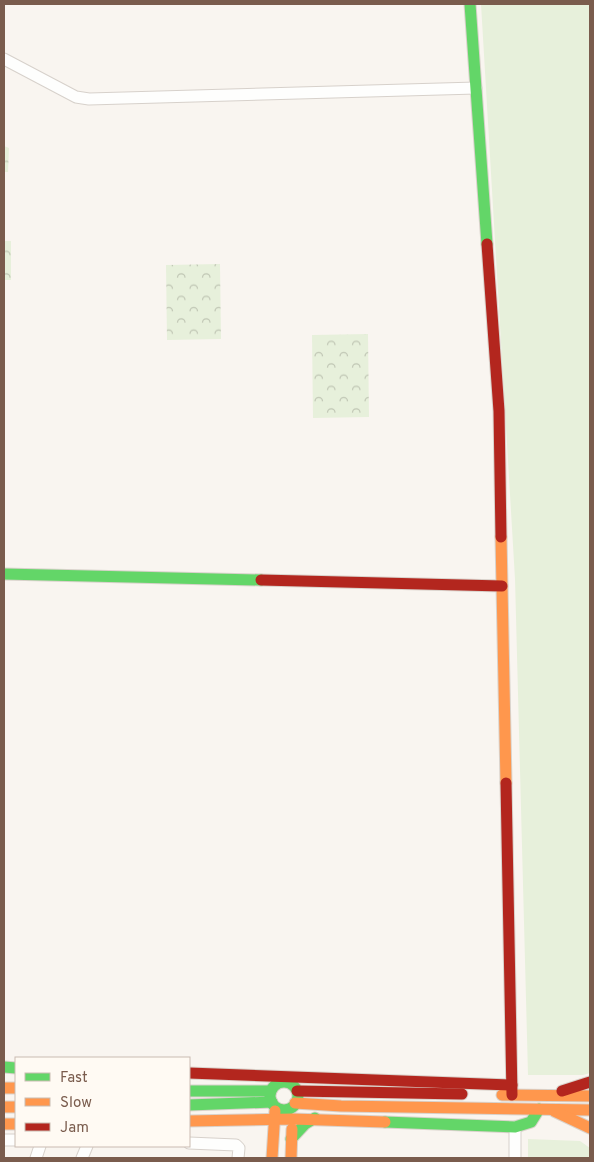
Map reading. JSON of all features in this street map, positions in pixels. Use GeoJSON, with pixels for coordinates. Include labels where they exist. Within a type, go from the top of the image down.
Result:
{"type":"FeatureCollection","features":[{"type":"Feature","properties":{"kind":"street"},"geometry":{"type":"LineString","coordinates":[[470,4],[499,411],[512,1090]]}},
{"type":"Feature","properties":{"kind":"street"},"geometry":{"type":"LineString","coordinates":[[4,59],[76,97],[89,99],[476,88]]}},
{"type":"Feature","properties":{"kind":"street"},"geometry":{"type":"LineString","coordinates":[[4,574],[502,586]]}},
{"type":"Feature","properties":{"kind":"street"},"geometry":{"type":"LineString","coordinates":[[190,1073],[512,1090],[548,1095],[590,1096]]}},
{"type":"Feature","properties":{"kind":"street"},"geometry":{"type":"LineString","coordinates":[[222,1074],[244,1091]]}},
{"type":"Feature","properties":{"kind":"street"},"geometry":{"type":"LineString","coordinates":[[272,1158],[273,1100],[277,1084],[285,1082],[293,1085],[297,1091],[292,1119],[291,1158]]}},
{"type":"Feature","properties":{"kind":"street"},"geometry":{"type":"LineString","coordinates":[[548,1095],[590,1082]]}},
{"type":"Feature","properties":{"kind":"street"},"geometry":{"type":"LineString","coordinates":[[297,1091],[512,1090]]}},
{"type":"Feature","properties":{"kind":"street"},"geometry":{"type":"LineString","coordinates":[[190,1091],[244,1091],[273,1100],[286,1110],[294,1105],[590,1110]]}},
{"type":"Feature","properties":{"kind":"street"},"geometry":{"type":"LineString","coordinates":[[190,1105],[273,1100]]}},
{"type":"Feature","properties":{"kind":"street"},"geometry":{"type":"LineString","coordinates":[[292,1138],[310,1121],[337,1106]]}},
{"type":"Feature","properties":{"kind":"street"},"geometry":{"type":"LineString","coordinates":[[190,1121],[292,1119],[515,1127],[531,1122],[544,1109]]}},
{"type":"Feature","properties":{"kind":"street"},"geometry":{"type":"LineString","coordinates":[[544,1109],[590,1128]]}},
{"type":"Feature","properties":{"kind":"street"},"geometry":{"type":"LineString","coordinates":[[515,1127],[515,1158]]}},
{"type":"Feature","properties":{"kind":"street"},"geometry":{"type":"LineString","coordinates":[[190,1143],[236,1145],[239,1148],[238,1158]]}},
{"type":"Feature","properties":{"kind":"green space"},"geometry":{"type":"Polygon","coordinates":[[[481,4],[590,4],[590,1073],[583,1075],[528,1075],[515,579],[481,4]]]}},
{"type":"Feature","properties":{"kind":"green space"},"geometry":{"type":"Polygon","coordinates":[[[4,146],[9,148],[8,172],[4,172],[4,146]]]}},
{"type":"Feature","properties":{"kind":"green space"},"geometry":{"type":"Polygon","coordinates":[[[4,241],[11,241],[11,280],[4,280],[4,241]]]}},
{"type":"Feature","properties":{"kind":"green space"},"geometry":{"type":"Polygon","coordinates":[[[220,264],[221,339],[167,340],[166,265],[220,264]]]}},
{"type":"Feature","properties":{"kind":"green space"},"geometry":{"type":"Polygon","coordinates":[[[368,334],[369,417],[313,418],[312,335],[368,334]]]}},
{"type":"Feature","properties":{"kind":"green space"},"geometry":{"type":"Polygon","coordinates":[[[528,1139],[580,1141],[590,1148],[590,1158],[528,1158],[528,1139]]]}},
{"type":"Feature","properties":{"kind":"traffic: fast"},"geometry":{"type":"LineString","coordinates":[[470,4],[487,244]]}},
{"type":"Feature","properties":{"kind":"traffic: fast"},"geometry":{"type":"LineString","coordinates":[[4,574],[261,580]]}},
{"type":"Feature","properties":{"kind":"traffic: fast"},"geometry":{"type":"LineString","coordinates":[[4,1067],[15,1068]]}},
{"type":"Feature","properties":{"kind":"traffic: fast"},"geometry":{"type":"LineString","coordinates":[[284,1082],[294,1086],[298,1096],[294,1106],[284,1110],[274,1106],[270,1096],[274,1086],[284,1082]]}},
{"type":"Feature","properties":{"kind":"traffic: fast"},"geometry":{"type":"LineString","coordinates":[[190,1091],[271,1091]]}},
{"type":"Feature","properties":{"kind":"traffic: fast"},"geometry":{"type":"LineString","coordinates":[[190,1105],[272,1102]]}},
{"type":"Feature","properties":{"kind":"traffic: fast"},"geometry":{"type":"LineString","coordinates":[[385,1122],[515,1127],[531,1122],[539,1109]]}},
{"type":"Feature","properties":{"kind":"traffic: fast"},"geometry":{"type":"LineString","coordinates":[[291,1139],[305,1124],[315,1118]]}},
{"type":"Feature","properties":{"kind":"traffic: slow"},"geometry":{"type":"LineString","coordinates":[[501,537],[506,783]]}},
{"type":"Feature","properties":{"kind":"traffic: slow"},"geometry":{"type":"LineString","coordinates":[[4,1088],[15,1088]]}},
{"type":"Feature","properties":{"kind":"traffic: slow"},"geometry":{"type":"LineString","coordinates":[[502,1095],[590,1096]]}},
{"type":"Feature","properties":{"kind":"traffic: slow"},"geometry":{"type":"LineString","coordinates":[[295,1103],[341,1106],[590,1110]]}},
{"type":"Feature","properties":{"kind":"traffic: slow"},"geometry":{"type":"LineString","coordinates":[[4,1107],[15,1107]]}},
{"type":"Feature","properties":{"kind":"traffic: slow"},"geometry":{"type":"LineString","coordinates":[[272,1158],[275,1111]]}},
{"type":"Feature","properties":{"kind":"traffic: slow"},"geometry":{"type":"LineString","coordinates":[[554,1111],[590,1128]]}},
{"type":"Feature","properties":{"kind":"traffic: slow"},"geometry":{"type":"LineString","coordinates":[[190,1121],[292,1119],[385,1122]]}},
{"type":"Feature","properties":{"kind":"traffic: slow"},"geometry":{"type":"LineString","coordinates":[[4,1124],[15,1124]]}},
{"type":"Feature","properties":{"kind":"traffic: slow"},"geometry":{"type":"LineString","coordinates":[[291,1158],[292,1129]]}},
{"type":"Feature","properties":{"kind":"traffic: jam"},"geometry":{"type":"LineString","coordinates":[[487,244],[499,411],[501,537]]}},
{"type":"Feature","properties":{"kind":"traffic: jam"},"geometry":{"type":"LineString","coordinates":[[261,580],[502,586]]}},
{"type":"Feature","properties":{"kind":"traffic: jam"},"geometry":{"type":"LineString","coordinates":[[506,783],[512,1095]]}},
{"type":"Feature","properties":{"kind":"traffic: jam"},"geometry":{"type":"LineString","coordinates":[[190,1073],[512,1085]]}},
{"type":"Feature","properties":{"kind":"traffic: jam"},"geometry":{"type":"LineString","coordinates":[[562,1091],[590,1082]]}},
{"type":"Feature","properties":{"kind":"traffic: jam"},"geometry":{"type":"LineString","coordinates":[[297,1091],[462,1094]]}}]}
